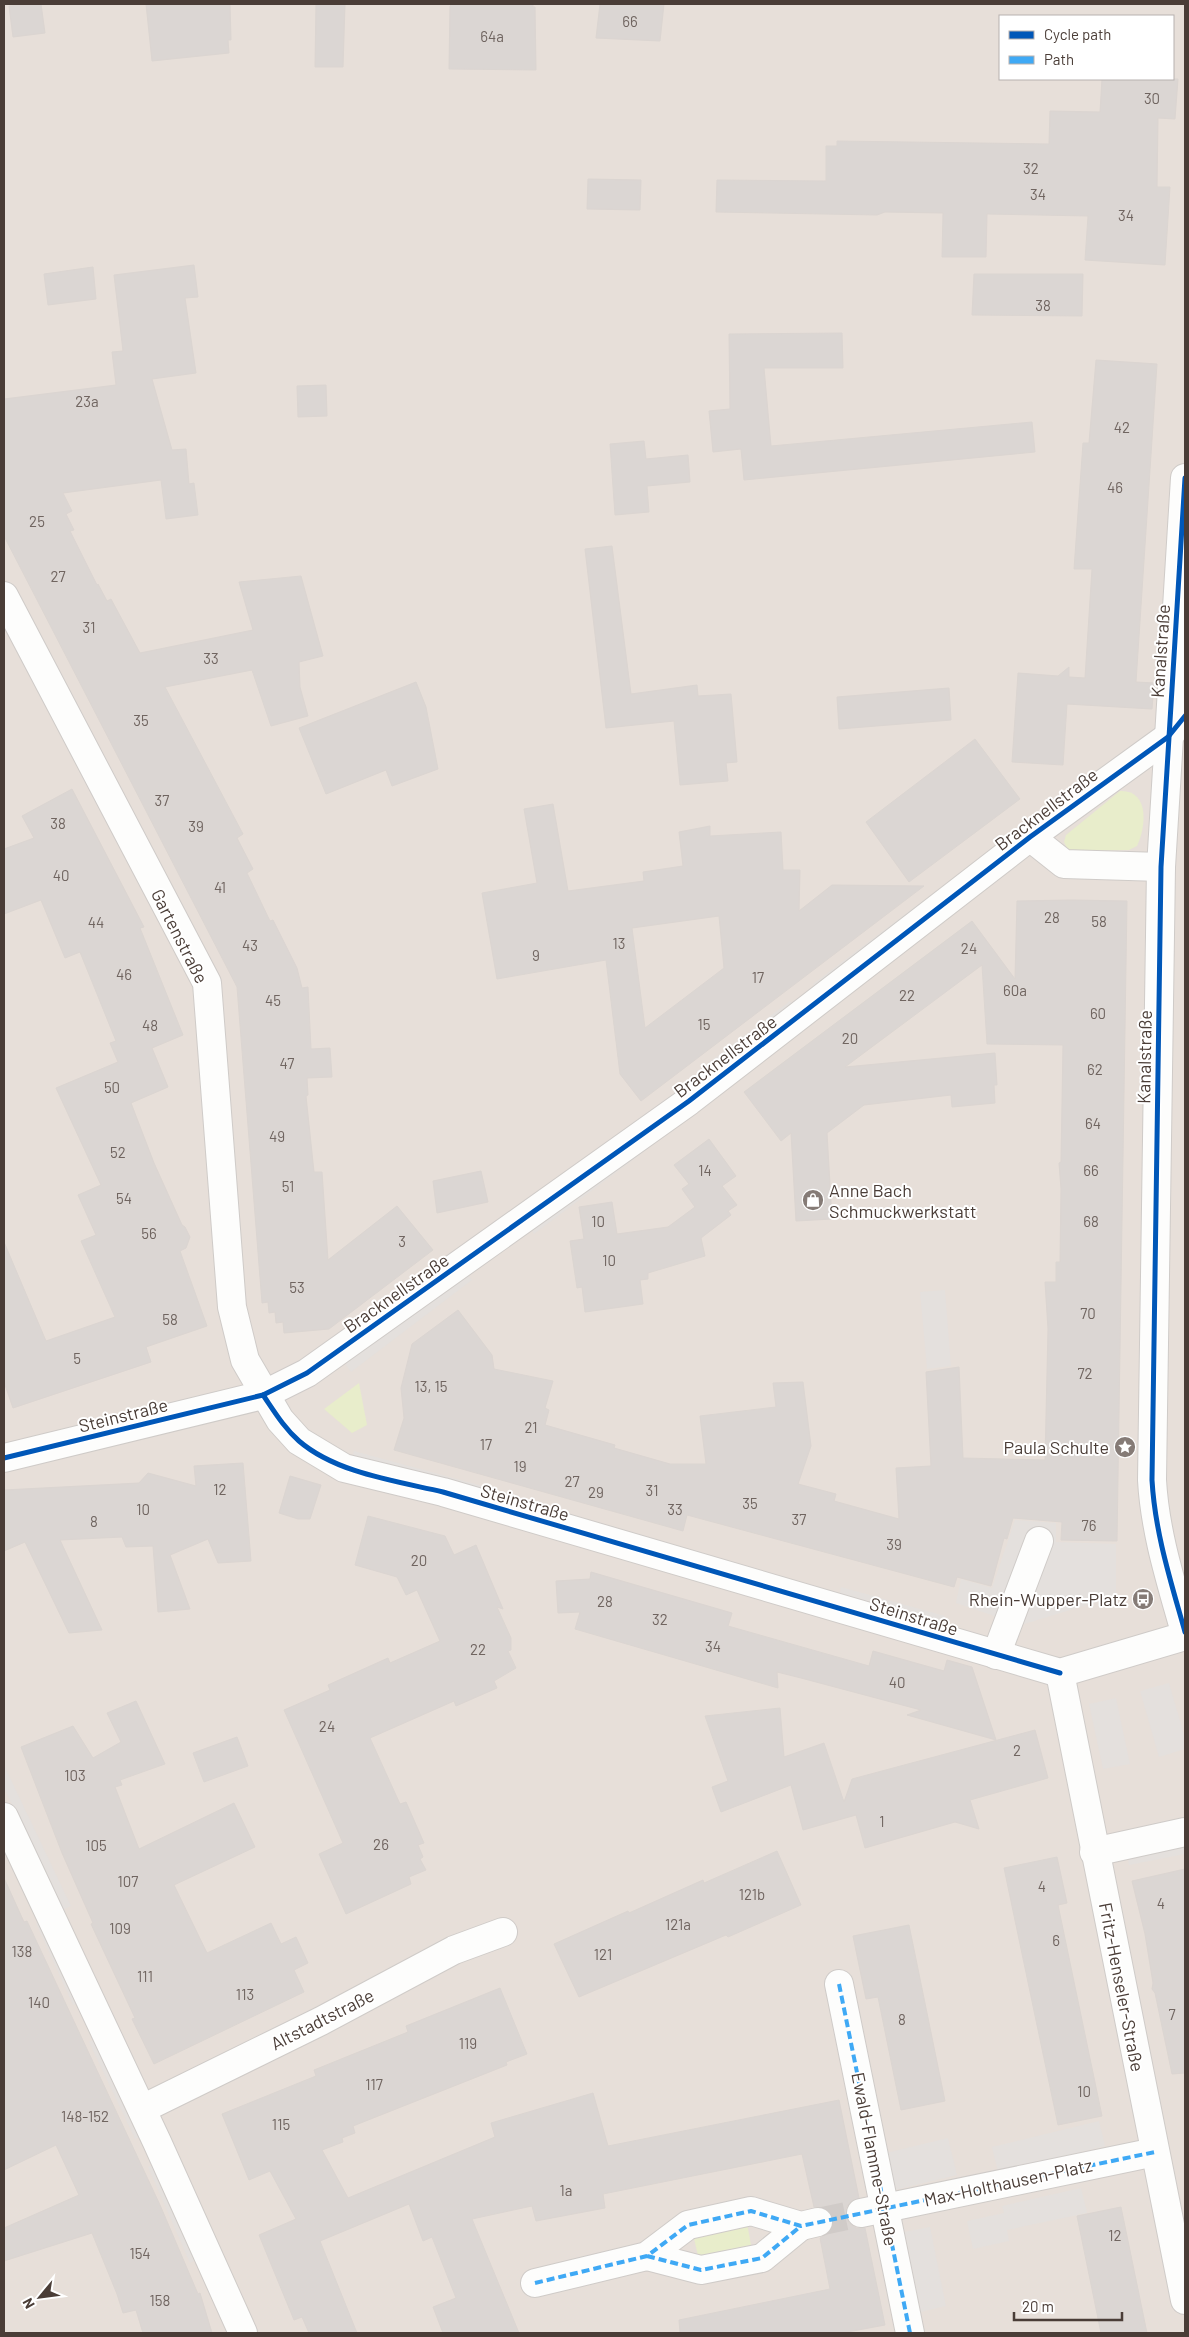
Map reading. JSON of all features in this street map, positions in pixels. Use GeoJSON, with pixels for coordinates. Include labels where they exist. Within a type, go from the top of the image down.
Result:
{"type":"FeatureCollection","features":[{"type":"Feature","properties":{"kind":"street","name":"Kanalstraße"},"geometry":{"type":"LineString","coordinates":[[1185,478],[1161,866],[1152,1480],[1153,1506],[1163,1556],[1185,1632]]}},
{"type":"Feature","properties":{"kind":"street","name":"Gartenstraße"},"geometry":{"type":"LineString","coordinates":[[7,609],[207,982],[232,1307],[245,1360],[263,1395]]}},
{"type":"Feature","properties":{"kind":"street","name":"Bracknellstraße"},"geometry":{"type":"LineString","coordinates":[[263,1395],[307,1373],[689,1101],[1030,837],[1168,737],[1185,716]]}},
{"type":"Feature","properties":{"kind":"street","name":"Bracknellstraße"},"geometry":{"type":"LineString","coordinates":[[1030,837],[1064,864],[1161,866]]}},
{"type":"Feature","properties":{"kind":"street","name":"Steinstraße"},"geometry":{"type":"LineString","coordinates":[[4,1458],[263,1395],[280,1420],[299,1441],[344,1468],[443,1492],[1060,1673]]}},
{"type":"Feature","properties":{"kind":"street"},"geometry":{"type":"LineString","coordinates":[[996,1655],[1039,1541]]}},
{"type":"Feature","properties":{"kind":"street"},"geometry":{"type":"LineString","coordinates":[[1060,1673],[1185,1636]]}},
{"type":"Feature","properties":{"kind":"street","name":"Fritz-Henseler-Straße"},"geometry":{"type":"LineString","coordinates":[[1060,1673],[1094,1852],[1185,2300]]}},
{"type":"Feature","properties":{"kind":"street"},"geometry":{"type":"LineString","coordinates":[[4,1817],[142,2109],[243,2333]]}},
{"type":"Feature","properties":{"kind":"street"},"geometry":{"type":"LineString","coordinates":[[1094,1852],[1185,1832]]}},
{"type":"Feature","properties":{"kind":"street","name":"Altstadtstraße"},"geometry":{"type":"LineString","coordinates":[[142,2109],[321,2021],[454,1950],[503,1932]]}},
{"type":"Feature","properties":{"kind":"street","name":"Ewald-Flamme-Straße"},"geometry":{"type":"LineString","coordinates":[[840,1984],[873,2210],[910,2333]]}},
{"type":"Feature","properties":{"kind":"street","name":"Max-Holthausen-Platz"},"geometry":{"type":"LineString","coordinates":[[873,2210],[1155,2152]]}},
{"type":"Feature","properties":{"kind":"street"},"geometry":{"type":"LineString","coordinates":[[535,2283],[647,2256],[688,2225],[751,2211],[809,2224],[762,2258],[701,2270],[647,2256]]}},
{"type":"Feature","properties":{"kind":"shaded area"},"geometry":{"type":"Polygon","coordinates":[[[4,4],[1185,4],[1185,2333],[4,2333],[4,4]]]}},
{"type":"Feature","properties":{"kind":"shaded area"},"geometry":{"type":"Polygon","coordinates":[[[924,900],[930,908],[818,991],[813,984],[924,900]]]}},
{"type":"Feature","properties":{"kind":"shaded area"},"geometry":{"type":"Polygon","coordinates":[[[790,1001],[796,1009],[709,1075],[703,1067],[790,1001]]]}},
{"type":"Feature","properties":{"kind":"shaded area"},"geometry":{"type":"Polygon","coordinates":[[[640,1142],[646,1150],[534,1234],[528,1226],[640,1142]]]}},
{"type":"Feature","properties":{"kind":"shaded area"},"geometry":{"type":"Polygon","coordinates":[[[466,1273],[472,1280],[351,1372],[345,1364],[466,1273]]]}},
{"type":"Feature","properties":{"kind":"shaded area"},"geometry":{"type":"Polygon","coordinates":[[[945,1290],[951,1366],[927,1369],[920,1292],[945,1290]]]}},
{"type":"Feature","properties":{"kind":"shaded area"},"geometry":{"type":"Polygon","coordinates":[[[354,1451],[519,1496],[517,1505],[351,1460],[354,1451]]]}},
{"type":"Feature","properties":{"kind":"shaded area"},"geometry":{"type":"Polygon","coordinates":[[[1015,1520],[1056,1523],[1056,1542],[1116,1544],[1116,1596],[1021,1625],[956,1603],[961,1579],[992,1588],[1015,1520]]]}},
{"type":"Feature","properties":{"kind":"shaded area"},"geometry":{"type":"Polygon","coordinates":[[[841,1587],[945,1616],[942,1625],[839,1596],[841,1587]]]}},
{"type":"Feature","properties":{"kind":"shaded area"},"geometry":{"type":"Polygon","coordinates":[[[1169,1683],[1185,1738],[1185,1749],[1159,1757],[1140,1691],[1169,1683]]]}},
{"type":"Feature","properties":{"kind":"shaded area"},"geometry":{"type":"Polygon","coordinates":[[[1116,1698],[1130,1764],[1103,1769],[1089,1704],[1116,1698]]]}},
{"type":"Feature","properties":{"kind":"shaded area"},"geometry":{"type":"Polygon","coordinates":[[[4,1765],[71,1906],[62,1910],[4,1788],[4,1765]]]}},
{"type":"Feature","properties":{"kind":"shaded area"},"geometry":{"type":"Polygon","coordinates":[[[1185,1843],[1185,1854],[1129,1865],[1127,1854],[1185,1843]]]}},
{"type":"Feature","properties":{"kind":"shaded area"},"geometry":{"type":"Polygon","coordinates":[[[44,1919],[82,2001],[73,2005],[36,1923],[44,1919]]]}},
{"type":"Feature","properties":{"kind":"shaded area"},"geometry":{"type":"Polygon","coordinates":[[[98,2037],[144,2135],[135,2139],[89,2042],[98,2037]]]}},
{"type":"Feature","properties":{"kind":"shaded area"},"geometry":{"type":"Polygon","coordinates":[[[1099,2121],[1105,2146],[998,2172],[992,2147],[1099,2121]]]}},
{"type":"Feature","properties":{"kind":"shaded area"},"geometry":{"type":"Polygon","coordinates":[[[948,2138],[957,2175],[895,2190],[886,2153],[948,2138]]]}},
{"type":"Feature","properties":{"kind":"shaded area"},"geometry":{"type":"Polygon","coordinates":[[[157,2163],[200,2258],[190,2263],[148,2167],[157,2163]]]}},
{"type":"Feature","properties":{"kind":"shaded area"},"geometry":{"type":"Polygon","coordinates":[[[1081,2188],[1087,2213],[1007,2230],[1009,2241],[973,2249],[967,2221],[1004,2213],[1002,2206],[1081,2188]]]}},
{"type":"Feature","properties":{"kind":"shaded area"},"geometry":{"type":"Polygon","coordinates":[[[930,2227],[946,2306],[920,2312],[904,2232],[930,2227]]]}},
{"type":"Feature","properties":{"kind":"green space"},"geometry":{"type":"Polygon","coordinates":[[[1120,791],[1130,792],[1137,796],[1141,803],[1143,820],[1137,846],[1129,850],[1072,851],[1067,848],[1064,842],[1066,835],[1120,791]]]}},
{"type":"Feature","properties":{"kind":"green space"},"geometry":{"type":"Polygon","coordinates":[[[359,1383],[367,1425],[352,1433],[324,1409],[359,1383]]]}},
{"type":"Feature","properties":{"kind":"green space"},"geometry":{"type":"Polygon","coordinates":[[[747,2223],[751,2245],[698,2256],[693,2234],[747,2223]]]}},
{"type":"Feature","properties":{"kind":"building"},"geometry":{"type":"Polygon","coordinates":[[[41,4],[45,33],[13,37],[9,6],[41,4]]]}},
{"type":"Feature","properties":{"kind":"building"},"geometry":{"type":"Polygon","coordinates":[[[146,4],[230,4],[231,40],[228,40],[229,53],[152,61],[146,4]]]}},
{"type":"Feature","properties":{"kind":"building"},"geometry":{"type":"Polygon","coordinates":[[[316,4],[345,4],[343,67],[315,67],[316,4]]]}},
{"type":"Feature","properties":{"kind":"building"},"geometry":{"type":"Polygon","coordinates":[[[452,4],[533,4],[533,7],[535,7],[536,70],[449,69],[450,6],[452,4]]]}},
{"type":"Feature","properties":{"kind":"building"},"geometry":{"type":"Polygon","coordinates":[[[600,4],[664,4],[660,41],[596,38],[600,4]]]}},
{"type":"Feature","properties":{"kind":"building"},"geometry":{"type":"Polygon","coordinates":[[[1178,79],[1175,119],[1158,118],[1157,187],[1170,187],[1165,265],[1085,260],[1088,216],[987,214],[986,257],[942,257],[943,213],[885,212],[877,215],[716,212],[717,180],[826,181],[826,146],[837,146],[837,141],[1049,144],[1050,111],[1100,112],[1102,80],[1178,79]]]}},
{"type":"Feature","properties":{"kind":"building"},"geometry":{"type":"Polygon","coordinates":[[[588,179],[641,180],[640,210],[587,209],[588,179]]]}},
{"type":"Feature","properties":{"kind":"building"},"geometry":{"type":"Polygon","coordinates":[[[194,265],[198,297],[185,298],[196,373],[152,379],[172,450],[186,449],[189,484],[194,483],[198,515],[166,519],[161,480],[63,493],[72,511],[66,514],[74,530],[70,531],[97,585],[107,601],[111,599],[140,653],[253,630],[239,582],[301,576],[323,656],[299,662],[300,687],[308,716],[271,726],[252,670],[165,687],[243,834],[237,838],[253,869],[247,873],[270,921],[273,920],[297,968],[302,988],[308,987],[311,1049],[330,1048],[332,1077],[307,1078],[308,1095],[306,1096],[314,1172],[322,1172],[328,1260],[397,1206],[433,1250],[329,1329],[284,1333],[283,1322],[276,1323],[275,1312],[269,1313],[268,1302],[262,1303],[237,987],[4,536],[4,399],[116,385],[112,352],[123,351],[114,275],[194,265]]]}},
{"type":"Feature","properties":{"kind":"building"},"geometry":{"type":"Polygon","coordinates":[[[93,267],[96,299],[48,305],[44,274],[93,267]]]}},
{"type":"Feature","properties":{"kind":"building"},"geometry":{"type":"Polygon","coordinates":[[[974,274],[1083,274],[1082,316],[972,315],[974,274]]]}},
{"type":"Feature","properties":{"kind":"building"},"geometry":{"type":"Polygon","coordinates":[[[842,333],[843,368],[764,368],[771,446],[1032,422],[1035,452],[744,480],[741,449],[713,452],[709,411],[730,409],[729,334],[842,333]]]}},
{"type":"Feature","properties":{"kind":"building"},"geometry":{"type":"Polygon","coordinates":[[[1096,360],[1157,364],[1136,682],[1154,683],[1152,709],[1067,704],[1063,765],[1012,762],[1018,673],[1058,676],[1069,667],[1069,677],[1085,678],[1092,569],[1074,569],[1083,443],[1089,443],[1096,360]]]}},
{"type":"Feature","properties":{"kind":"building"},"geometry":{"type":"Polygon","coordinates":[[[326,385],[327,416],[298,417],[297,386],[326,385]]]}},
{"type":"Feature","properties":{"kind":"building"},"geometry":{"type":"Polygon","coordinates":[[[644,441],[646,459],[688,455],[690,482],[647,486],[649,512],[615,515],[610,444],[644,441]]]}},
{"type":"Feature","properties":{"kind":"building"},"geometry":{"type":"Polygon","coordinates":[[[612,546],[631,694],[697,685],[698,696],[731,694],[737,762],[726,763],[728,781],[680,785],[674,721],[606,728],[585,549],[612,546]]]}},
{"type":"Feature","properties":{"kind":"building"},"geometry":{"type":"Polygon","coordinates":[[[416,682],[426,707],[438,769],[392,786],[386,770],[326,794],[299,728],[416,682]]]}},
{"type":"Feature","properties":{"kind":"building"},"geometry":{"type":"Polygon","coordinates":[[[949,688],[951,720],[839,729],[837,697],[949,688]]]}},
{"type":"Feature","properties":{"kind":"building"},"geometry":{"type":"Polygon","coordinates":[[[975,739],[1020,799],[909,882],[866,822],[975,739]]]}},
{"type":"Feature","properties":{"kind":"building"},"geometry":{"type":"Polygon","coordinates":[[[72,789],[144,927],[140,928],[183,1035],[152,1048],[168,1087],[131,1103],[154,1163],[182,1225],[190,1237],[186,1248],[180,1251],[207,1326],[146,1347],[151,1362],[13,1408],[4,1382],[4,1242],[46,1341],[115,1317],[81,1241],[96,1235],[78,1195],[101,1185],[56,1088],[118,1062],[110,1043],[116,1041],[80,952],[65,958],[41,900],[4,914],[4,849],[34,838],[22,816],[72,789]]]}},
{"type":"Feature","properties":{"kind":"building"},"geometry":{"type":"Polygon","coordinates":[[[553,804],[568,891],[644,881],[643,872],[683,866],[679,832],[710,826],[710,836],[781,832],[783,870],[800,870],[799,911],[832,885],[924,886],[641,1101],[620,1074],[606,960],[497,979],[482,893],[537,883],[524,809],[553,804]],[[719,916],[632,928],[645,1028],[724,968],[719,916]]]}},
{"type":"Feature","properties":{"kind":"building"},"geometry":{"type":"Polygon","coordinates":[[[1017,901],[1127,901],[1117,1541],[1061,1540],[1062,1522],[1013,1518],[1007,1539],[1004,1538],[991,1586],[957,1577],[954,1587],[687,1515],[683,1531],[394,1450],[404,1418],[401,1388],[412,1344],[458,1310],[492,1355],[494,1369],[553,1381],[545,1408],[549,1410],[545,1425],[615,1445],[614,1448],[670,1464],[706,1464],[700,1416],[776,1407],[773,1383],[803,1382],[811,1446],[798,1484],[836,1494],[834,1501],[899,1519],[896,1468],[931,1466],[926,1372],[959,1367],[963,1458],[1045,1460],[1048,1329],[1045,1282],[1056,1282],[1056,1262],[1060,1262],[1061,1189],[1059,1163],[1061,1162],[1063,1045],[987,1044],[982,965],[845,1067],[995,1053],[997,1085],[994,1085],[995,1103],[952,1107],[951,1095],[864,1105],[827,1133],[832,1219],[796,1221],[791,1133],[781,1141],[744,1092],[972,921],[1015,979],[1017,901]]]}},
{"type":"Feature","properties":{"kind":"building"},"geometry":{"type":"Polygon","coordinates":[[[709,1139],[736,1176],[722,1186],[737,1205],[728,1211],[731,1215],[701,1238],[705,1256],[648,1273],[648,1279],[640,1280],[643,1304],[585,1312],[582,1287],[577,1288],[570,1241],[584,1239],[579,1207],[612,1202],[617,1234],[668,1227],[695,1207],[682,1189],[689,1184],[674,1165],[709,1139]]]}},
{"type":"Feature","properties":{"kind":"building"},"geometry":{"type":"Polygon","coordinates":[[[481,1171],[488,1202],[437,1213],[433,1181],[481,1171]]]}},
{"type":"Feature","properties":{"kind":"building"},"geometry":{"type":"Polygon","coordinates":[[[243,1463],[251,1561],[218,1563],[208,1539],[170,1555],[190,1609],[158,1612],[153,1546],[126,1547],[122,1537],[60,1540],[102,1630],[69,1633],[25,1542],[4,1551],[4,1490],[139,1483],[148,1473],[196,1486],[194,1466],[243,1463]]]}},
{"type":"Feature","properties":{"kind":"building"},"geometry":{"type":"Polygon","coordinates":[[[290,1476],[321,1485],[310,1519],[298,1519],[279,1513],[290,1476]]]}},
{"type":"Feature","properties":{"kind":"building"},"geometry":{"type":"Polygon","coordinates":[[[368,1516],[445,1536],[454,1555],[476,1545],[503,1609],[497,1607],[511,1638],[511,1650],[508,1651],[516,1668],[494,1681],[497,1688],[456,1706],[454,1701],[370,1738],[400,1804],[406,1802],[424,1843],[418,1845],[423,1857],[420,1859],[426,1870],[409,1877],[411,1884],[346,1914],[319,1854],[343,1843],[284,1710],[330,1690],[328,1685],[388,1658],[390,1663],[440,1641],[417,1590],[406,1595],[397,1577],[355,1565],[368,1516]]]}},
{"type":"Feature","properties":{"kind":"building"},"geometry":{"type":"Polygon","coordinates":[[[591,1572],[732,1613],[728,1626],[869,1666],[873,1651],[944,1671],[947,1660],[972,1667],[996,1740],[907,1715],[921,1710],[801,1678],[777,1672],[778,1688],[575,1629],[580,1612],[558,1613],[556,1581],[590,1579],[591,1572]]]}},
{"type":"Feature","properties":{"kind":"building"},"geometry":{"type":"Polygon","coordinates":[[[136,1701],[165,1764],[120,1780],[122,1785],[115,1787],[139,1849],[234,1803],[255,1847],[174,1885],[207,1953],[271,1923],[281,1944],[296,1937],[308,1963],[294,1970],[304,1992],[154,2064],[132,2019],[135,2018],[91,1924],[93,1923],[62,1853],[21,1747],[73,1726],[93,1758],[121,1742],[107,1713],[136,1701]]]}},
{"type":"Feature","properties":{"kind":"building"},"geometry":{"type":"Polygon","coordinates":[[[780,1708],[784,1757],[824,1743],[844,1802],[852,1779],[1035,1730],[1048,1778],[970,1800],[979,1829],[955,1822],[865,1848],[856,1815],[803,1830],[791,1785],[721,1812],[712,1787],[728,1781],[705,1716],[780,1708]]]}},
{"type":"Feature","properties":{"kind":"building"},"geometry":{"type":"Polygon","coordinates":[[[237,1737],[248,1766],[204,1782],[193,1753],[237,1737]]]}},
{"type":"Feature","properties":{"kind":"building"},"geometry":{"type":"Polygon","coordinates":[[[777,1851],[801,1905],[728,1937],[726,1935],[579,1997],[554,1944],[628,1911],[629,1913],[703,1880],[704,1883],[777,1851]]]}},
{"type":"Feature","properties":{"kind":"building"},"geometry":{"type":"Polygon","coordinates":[[[1057,1857],[1067,1903],[1058,1905],[1102,2116],[1058,2125],[1004,1868],[1057,1857]]]}},
{"type":"Feature","properties":{"kind":"building"},"geometry":{"type":"Polygon","coordinates":[[[1185,1869],[1185,2073],[1172,2074],[1155,1993],[1152,1989],[1153,1983],[1145,1934],[1132,1881],[1185,1869]]]}},
{"type":"Feature","properties":{"kind":"building"},"geometry":{"type":"Polygon","coordinates":[[[4,1878],[24,1922],[27,1921],[160,2205],[198,2294],[200,2293],[212,2333],[143,2333],[136,2310],[123,2313],[92,2233],[4,2261],[4,2228],[79,2195],[56,2145],[4,2170],[4,1878]]]}},
{"type":"Feature","properties":{"kind":"building"},"geometry":{"type":"Polygon","coordinates":[[[909,1925],[945,2101],[901,2110],[878,1997],[866,1999],[853,1936],[909,1925]]]}},
{"type":"Feature","properties":{"kind":"building"},"geometry":{"type":"Polygon","coordinates":[[[500,1988],[527,2054],[506,2062],[507,2065],[353,2126],[355,2133],[342,2138],[343,2142],[322,2150],[348,2198],[495,2137],[491,2123],[593,2093],[608,2146],[839,2100],[859,2198],[850,2202],[846,2208],[846,2216],[849,2223],[856,2228],[865,2228],[885,2325],[842,2333],[680,2333],[679,2320],[830,2289],[820,2238],[829,2233],[833,2227],[833,2219],[829,2211],[822,2207],[814,2207],[802,2154],[603,2194],[605,2208],[536,2221],[532,2206],[472,2219],[519,2333],[443,2333],[433,2307],[456,2298],[432,2237],[423,2241],[409,2204],[320,2241],[357,2333],[309,2333],[302,2317],[294,2320],[259,2235],[296,2219],[270,2171],[249,2180],[222,2114],[316,2076],[314,2070],[408,2032],[406,2026],[500,1988]]]}},
{"type":"Feature","properties":{"kind":"building"},"geometry":{"type":"Polygon","coordinates":[[[1121,2207],[1147,2333],[1101,2333],[1077,2216],[1121,2207]]]}},
{"type":"Feature","properties":{"kind":"tunnel"},"geometry":{"type":"LineString","coordinates":[[818,2222],[861,2213]]}},
{"type":"Feature","properties":{"kind":"marked path"},"geometry":{"type":"LineString","coordinates":[[839,1984],[910,2333]]}},
{"type":"Feature","properties":{"kind":"marked path"},"geometry":{"type":"LineString","coordinates":[[535,2283],[647,2256],[688,2225],[751,2211],[801,2226],[1155,2152]]}},
{"type":"Feature","properties":{"kind":"marked path"},"geometry":{"type":"LineString","coordinates":[[647,2256],[701,2270],[762,2258],[801,2226]]}},
{"type":"Feature","properties":{"kind":"cycle path"},"geometry":{"type":"LineString","coordinates":[[1185,478],[1161,867],[1152,1480],[1160,1538],[1185,1632]]}},
{"type":"Feature","properties":{"kind":"cycle path"},"geometry":{"type":"LineString","coordinates":[[4,1458],[263,1395],[307,1373],[689,1101],[1030,837],[1168,737],[1185,716]]}},
{"type":"Feature","properties":{"kind":"cycle path"},"geometry":{"type":"LineString","coordinates":[[263,1395],[284,1425],[299,1441],[314,1452],[348,1468],[443,1492],[1060,1673]]}},
{"type":"Feature","properties":{"kind":"place","name":"Anne Bach Schmuckwerkstatt"},"geometry":{"type":"Point","coordinates":[813,1200]}},
{"type":"Feature","properties":{"kind":"place","name":"Paula Schulte"},"geometry":{"type":"Point","coordinates":[1125,1447]}},
{"type":"Feature","properties":{"kind":"place","name":"Rhein-Wupper-Platz"},"geometry":{"type":"Point","coordinates":[1143,1599]}}]}
